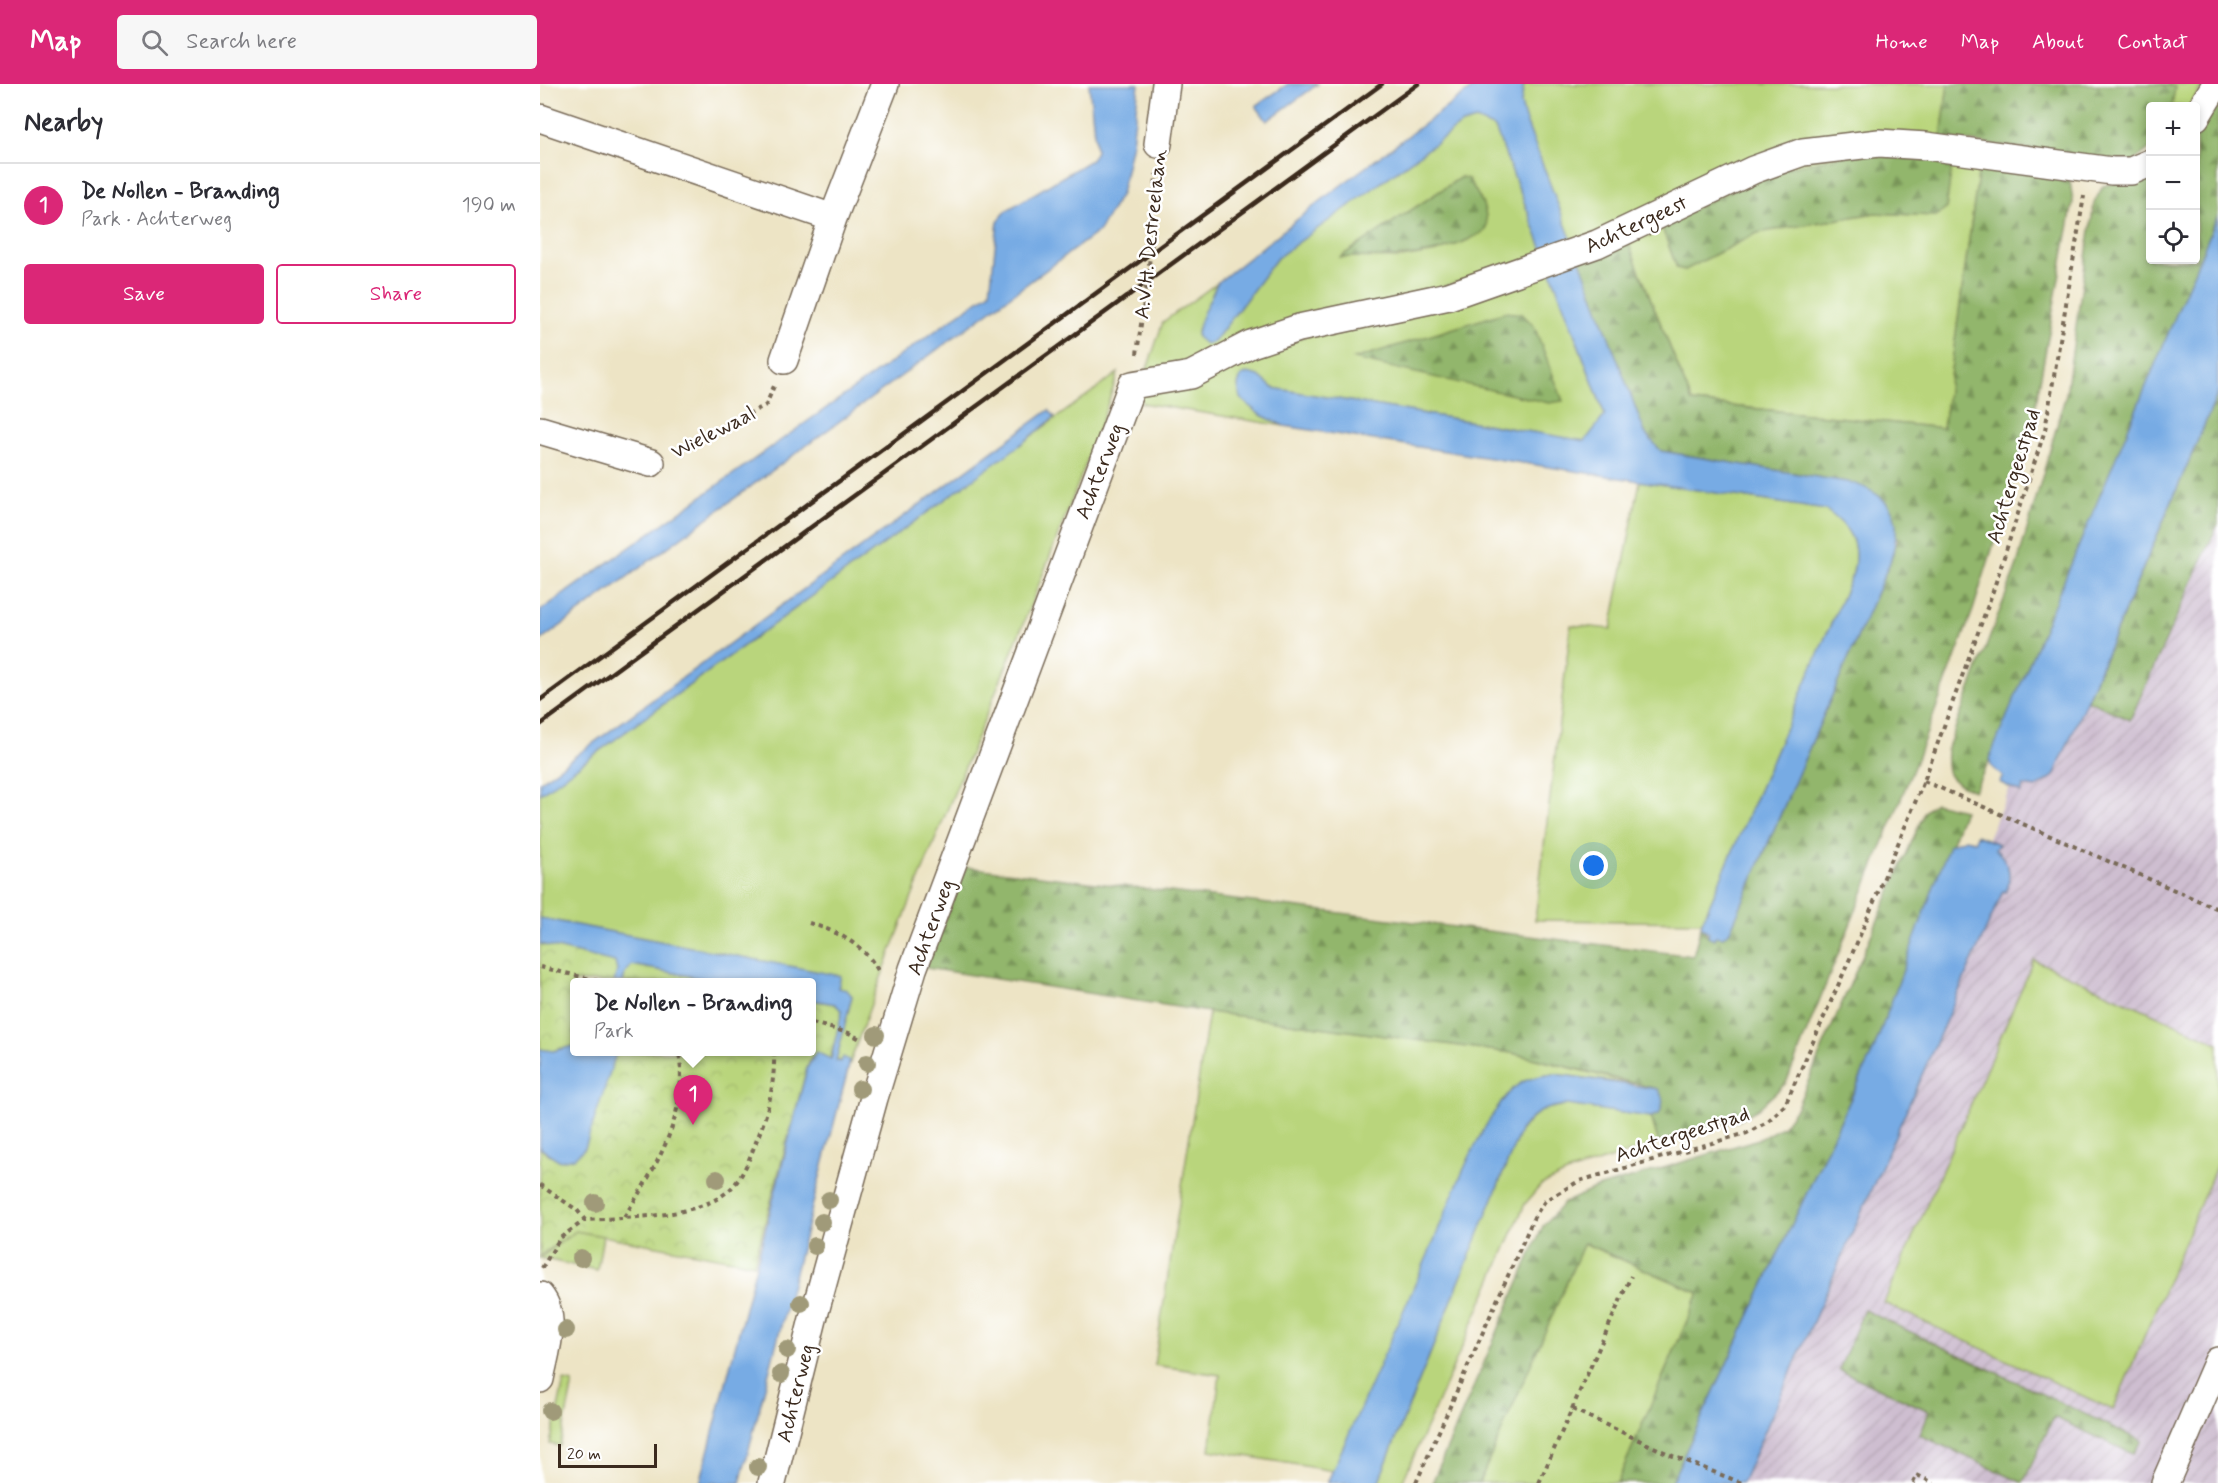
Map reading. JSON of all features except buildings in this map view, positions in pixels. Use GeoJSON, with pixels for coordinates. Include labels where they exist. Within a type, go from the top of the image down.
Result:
{"type":"FeatureCollection","features":[{"type":"Feature","properties":{"kind":"street"},"geometry":{"type":"LineString","coordinates":[[784,360],[832,218],[885,84]]}},
{"type":"Feature","properties":{"kind":"street","name":"A.V.H. Destreelaan"},"geometry":{"type":"LineString","coordinates":[[1158,144],[1166,84]]}},
{"type":"Feature","properties":{"kind":"street"},"geometry":{"type":"LineString","coordinates":[[2200,110],[2216,84]]}},
{"type":"Feature","properties":{"kind":"street"},"geometry":{"type":"LineString","coordinates":[[540,118],[832,218]]}},
{"type":"Feature","properties":{"kind":"street","name":"Achtergeest"},"geometry":{"type":"LineString","coordinates":[[1132,385],[1191,375],[1251,344],[1299,328],[1449,297],[1597,244],[1743,174],[1803,152],[1891,144],[1926,146],[2088,169],[2131,171],[2146,166]]}},
{"type":"Feature","properties":{"kind":"street","name":"Achterweg"},"geometry":{"type":"LineString","coordinates":[[772,1483],[813,1319],[913,969],[1132,385]]}},
{"type":"Feature","properties":{"kind":"street","name":"Wielewaal"},"geometry":{"type":"LineString","coordinates":[[540,430],[651,463]]}},
{"type":"Feature","properties":{"kind":"street"},"geometry":{"type":"LineString","coordinates":[[540,1379],[548,1339],[549,1316],[543,1300]]}},
{"type":"Feature","properties":{"kind":"street"},"geometry":{"type":"LineString","coordinates":[[2165,1483],[2218,1361]]}},
{"type":"Feature","properties":{"kind":"path","name":"A.V.H. Destreelaan"},"geometry":{"type":"LineString","coordinates":[[1132,385],[1152,242],[1158,144]]}},
{"type":"Feature","properties":{"kind":"path","name":"Achtergeestpad"},"geometry":{"type":"LineString","coordinates":[[1416,1483],[1524,1237],[1545,1201],[1579,1182],[1747,1133],[1767,1122],[1785,1105],[1851,956],[1924,781],[1992,594],[2045,430],[2060,352],[2088,169]]}},
{"type":"Feature","properties":{"kind":"path","name":"Wielewaal"},"geometry":{"type":"LineString","coordinates":[[651,463],[766,405],[784,360]]}},
{"type":"Feature","properties":{"kind":"path"},"geometry":{"type":"LineString","coordinates":[[1924,781],[2218,909]]}},
{"type":"Feature","properties":{"kind":"path"},"geometry":{"type":"LineString","coordinates":[[809,923],[836,931],[861,948],[878,971],[900,1012]]}},
{"type":"Feature","properties":{"kind":"path"},"geometry":{"type":"LineString","coordinates":[[540,967],[586,978]]}},
{"type":"Feature","properties":{"kind":"path"},"geometry":{"type":"LineString","coordinates":[[816,1024],[849,1033]]}},
{"type":"Feature","properties":{"kind":"path"},"geometry":{"type":"LineString","coordinates":[[624,1217],[644,1187],[673,1130],[679,1109],[679,1056]]}},
{"type":"Feature","properties":{"kind":"path"},"geometry":{"type":"LineString","coordinates":[[540,1271],[560,1238],[585,1220],[661,1214],[695,1206],[727,1191],[750,1160],[765,1120],[774,1056]]}},
{"type":"Feature","properties":{"kind":"path"},"geometry":{"type":"LineString","coordinates":[[540,1185],[577,1210],[585,1220]]}},
{"type":"Feature","properties":{"kind":"path"},"geometry":{"type":"LineString","coordinates":[[1539,1483],[1631,1276]]}},
{"type":"Feature","properties":{"kind":"path"},"geometry":{"type":"LineString","coordinates":[[1572,1409],[1673,1456],[1742,1483]]}},
{"type":"Feature","properties":{"kind":"path"},"geometry":{"type":"LineString","coordinates":[[1913,1483],[1917,1475],[1934,1483]]}},
{"type":"Feature","properties":{"kind":"shaded area"},"geometry":{"type":"Polygon","coordinates":[[[2218,318],[2218,1483],[1704,1483],[1843,1165],[2218,318]]]}},
{"type":"Feature","properties":{"kind":"green space"},"geometry":{"type":"Polygon","coordinates":[[[1524,84],[1948,84],[1941,138],[1573,244],[1524,116],[1521,103],[1524,84]]]}},
{"type":"Feature","properties":{"kind":"green space"},"geometry":{"type":"Polygon","coordinates":[[[1948,84],[2157,84],[2175,87],[2173,102],[2146,102],[2146,151],[2133,162],[1941,138],[1948,84]]]}},
{"type":"Feature","properties":{"kind":"green space"},"geometry":{"type":"Polygon","coordinates":[[[2157,84],[2203,84],[2192,102],[2172,102],[2174,87],[2157,84]]]}},
{"type":"Feature","properties":{"kind":"green space"},"geometry":{"type":"Polygon","coordinates":[[[2218,103],[2218,215],[2200,258],[2200,156],[2200,131],[2218,103]]]}},
{"type":"Feature","properties":{"kind":"green space"},"geometry":{"type":"Polygon","coordinates":[[[1476,120],[1495,128],[1545,255],[1216,357],[1146,372],[1163,322],[1217,283],[1197,330],[1197,337],[1214,342],[1277,258],[1462,124],[1476,120]],[[1461,177],[1341,257],[1402,258],[1437,252],[1461,177]]]}},
{"type":"Feature","properties":{"kind":"green space"},"geometry":{"type":"Polygon","coordinates":[[[1862,152],[1953,158],[1946,209],[1936,216],[1875,213],[1757,233],[1685,270],[1677,268],[1661,225],[1774,170],[1862,152]]]}},
{"type":"Feature","properties":{"kind":"green space"},"geometry":{"type":"Polygon","coordinates":[[[1953,158],[1980,160],[1943,428],[1692,402],[1627,240],[1661,225],[1677,268],[1685,270],[1757,233],[1875,213],[1936,216],[1953,158]]]}},
{"type":"Feature","properties":{"kind":"green space"},"geometry":{"type":"Polygon","coordinates":[[[1980,160],[2061,172],[2070,181],[2073,202],[2033,419],[1973,610],[1917,759],[1786,1083],[1758,1109],[1738,1120],[1659,1143],[1651,1117],[1659,1114],[1658,1089],[1512,1053],[1209,1012],[926,968],[966,867],[1693,956],[1701,926],[1708,936],[1714,939],[1715,936],[1723,937],[1730,931],[1898,539],[1853,483],[1661,451],[1645,433],[1579,258],[1627,240],[1692,402],[1943,428],[1980,160]]]}},
{"type":"Feature","properties":{"kind":"green space"},"geometry":{"type":"Polygon","coordinates":[[[2146,176],[2146,264],[2197,264],[1990,759],[1974,791],[1959,784],[1950,776],[1947,766],[1947,750],[2016,568],[2066,394],[2094,203],[2103,186],[2146,176]]]}},
{"type":"Feature","properties":{"kind":"green space"},"geometry":{"type":"Polygon","coordinates":[[[1461,177],[1468,179],[1482,203],[1487,222],[1486,230],[1468,240],[1433,252],[1398,257],[1340,257],[1461,177]]]}},
{"type":"Feature","properties":{"kind":"green space"},"geometry":{"type":"Polygon","coordinates":[[[1550,269],[1605,416],[1585,441],[1273,388],[1259,376],[1241,376],[1238,385],[1240,398],[1259,414],[1284,426],[1142,403],[1140,395],[1255,350],[1550,269]]]}},
{"type":"Feature","properties":{"kind":"green space"},"geometry":{"type":"Polygon","coordinates":[[[1506,312],[1522,314],[1534,326],[1563,401],[1549,403],[1354,359],[1506,312]]]}},
{"type":"Feature","properties":{"kind":"green space"},"geometry":{"type":"Polygon","coordinates":[[[1118,373],[1080,479],[923,869],[849,1066],[848,1060],[836,1061],[852,996],[838,988],[840,976],[540,918],[540,794],[1118,373]]]}},
{"type":"Feature","properties":{"kind":"green space"},"geometry":{"type":"Polygon","coordinates":[[[2218,393],[2218,524],[2130,720],[2087,700],[2218,393]]]}},
{"type":"Feature","properties":{"kind":"green space"},"geometry":{"type":"Polygon","coordinates":[[[1640,481],[1826,510],[1847,529],[1854,544],[1853,573],[1702,922],[1535,920],[1571,625],[1611,629],[1640,481]]]}},
{"type":"Feature","properties":{"kind":"green space"},"geometry":{"type":"Polygon","coordinates":[[[1935,803],[1964,810],[1874,1049],[1671,1483],[1617,1483],[1699,1293],[1584,1243],[1479,1483],[1432,1483],[1543,1226],[1564,1203],[1594,1189],[1762,1138],[1783,1126],[1797,1107],[1925,811],[1935,803]]]}},
{"type":"Feature","properties":{"kind":"green space"},"geometry":{"type":"Polygon","coordinates":[[[540,944],[616,962],[615,978],[570,978],[570,1047],[552,1051],[540,1049],[540,944]]]}},
{"type":"Feature","properties":{"kind":"green space"},"geometry":{"type":"Polygon","coordinates":[[[2034,960],[2218,1043],[2218,1162],[2113,1410],[1884,1303],[2034,960]]]}},
{"type":"Feature","properties":{"kind":"green space"},"geometry":{"type":"Polygon","coordinates":[[[632,965],[700,978],[624,978],[632,965]]]}},
{"type":"Feature","properties":{"kind":"green space"},"geometry":{"type":"Polygon","coordinates":[[[816,1001],[835,1004],[843,1011],[830,1059],[812,1056],[816,1056],[816,1001]]]}},
{"type":"Feature","properties":{"kind":"green space"},"geometry":{"type":"Polygon","coordinates":[[[1209,1012],[1512,1053],[1633,1084],[1555,1074],[1541,1076],[1346,1441],[1333,1471],[1210,1450],[1220,1375],[1154,1365],[1209,1012]]]}},
{"type":"Feature","properties":{"kind":"green space"},"geometry":{"type":"Polygon","coordinates":[[[614,1056],[812,1056],[754,1264],[576,1231],[540,1256],[540,1148],[547,1154],[585,1148],[614,1056]]]}},
{"type":"Feature","properties":{"kind":"green space"},"geometry":{"type":"Polygon","coordinates":[[[1567,1105],[1651,1117],[1659,1143],[1569,1172],[1541,1185],[1525,1204],[1402,1483],[1378,1483],[1520,1131],[1539,1110],[1567,1105]]]}},
{"type":"Feature","properties":{"kind":"green space"},"geometry":{"type":"Polygon","coordinates":[[[576,1231],[603,1236],[597,1270],[540,1258],[576,1231]]]}},
{"type":"Feature","properties":{"kind":"green space"},"geometry":{"type":"Polygon","coordinates":[[[1583,1243],[1699,1293],[1617,1483],[1479,1483],[1583,1243]]]}},
{"type":"Feature","properties":{"kind":"green space"},"geometry":{"type":"Polygon","coordinates":[[[1864,1310],[2142,1441],[2133,1454],[2054,1417],[2023,1483],[1920,1435],[1929,1411],[1839,1370],[1864,1310]]]}},
{"type":"Feature","properties":{"kind":"green space"},"geometry":{"type":"Polygon","coordinates":[[[564,1381],[573,1383],[560,1446],[550,1444],[564,1381]]]}},
{"type":"Feature","properties":{"kind":"water"},"geometry":{"type":"Polygon","coordinates":[[[1089,84],[1139,84],[1132,143],[1121,194],[1099,231],[540,641],[540,611],[990,292],[998,221],[1007,210],[1091,160],[1096,151],[1089,84]]]}},
{"type":"Feature","properties":{"kind":"water"},"geometry":{"type":"Polygon","coordinates":[[[1288,84],[1318,84],[1267,121],[1256,106],[1288,84]]]}},
{"type":"Feature","properties":{"kind":"water"},"geometry":{"type":"Polygon","coordinates":[[[1478,84],[1524,84],[1521,103],[1524,116],[1573,244],[1545,255],[1495,128],[1476,120],[1462,124],[1277,258],[1214,342],[1205,344],[1197,337],[1202,316],[1217,283],[1332,192],[1478,84]]]}},
{"type":"Feature","properties":{"kind":"water"},"geometry":{"type":"Polygon","coordinates":[[[2218,215],[2218,393],[2054,776],[2036,788],[2023,786],[2021,793],[1999,782],[2003,777],[1991,766],[1989,759],[2197,264],[2200,264],[2200,258],[2218,215]]]}},
{"type":"Feature","properties":{"kind":"water"},"geometry":{"type":"Polygon","coordinates":[[[1579,258],[1645,433],[1661,451],[1853,483],[1879,496],[1893,512],[1896,523],[1890,562],[1730,931],[1723,937],[1715,936],[1714,939],[1708,936],[1709,933],[1701,926],[1702,922],[1853,573],[1854,544],[1847,529],[1826,510],[1284,426],[1259,414],[1240,398],[1238,385],[1241,376],[1248,373],[1259,376],[1273,388],[1585,441],[1605,415],[1550,269],[1579,258]]]}},
{"type":"Feature","properties":{"kind":"water"},"geometry":{"type":"Polygon","coordinates":[[[1049,410],[1055,417],[1020,445],[540,794],[540,782],[1049,410]]]}},
{"type":"Feature","properties":{"kind":"water"},"geometry":{"type":"Polygon","coordinates":[[[1976,835],[1999,844],[1995,849],[2007,864],[2009,874],[2006,892],[2003,891],[1742,1483],[1671,1483],[1874,1049],[1949,845],[1965,839],[1975,841],[1976,835]]]}},
{"type":"Feature","properties":{"kind":"water"},"geometry":{"type":"Polygon","coordinates":[[[540,918],[841,976],[838,988],[847,990],[852,996],[836,1061],[841,1062],[843,1057],[849,1060],[849,1066],[740,1483],[700,1483],[807,1068],[816,1056],[816,1052],[831,1059],[842,1011],[835,1004],[816,1001],[816,978],[700,978],[632,965],[624,978],[615,978],[617,971],[615,962],[540,944],[540,918]]]}},
{"type":"Feature","properties":{"kind":"water"},"geometry":{"type":"Polygon","coordinates":[[[570,1047],[570,1056],[615,1056],[585,1148],[574,1158],[560,1161],[540,1148],[540,1049],[553,1051],[570,1047]]]}},
{"type":"Feature","properties":{"kind":"water"},"geometry":{"type":"Polygon","coordinates":[[[1555,1074],[1658,1089],[1663,1101],[1662,1107],[1659,1114],[1651,1117],[1567,1105],[1559,1106],[1540,1112],[1525,1125],[1520,1131],[1378,1483],[1327,1483],[1476,1143],[1500,1104],[1517,1085],[1532,1078],[1555,1074]]]}},
{"type":"Feature","properties":{"kind":"railway"},"geometry":{"type":"LineString","coordinates":[[540,700],[1382,84]]}},
{"type":"Feature","properties":{"kind":"railway"},"geometry":{"type":"LineString","coordinates":[[540,725],[1418,84]]}},
{"type":"Feature","properties":{"kind":"place","name":"De Nollen - Branding"},"geometry":{"type":"Point","coordinates":[693,1125]}}]}
